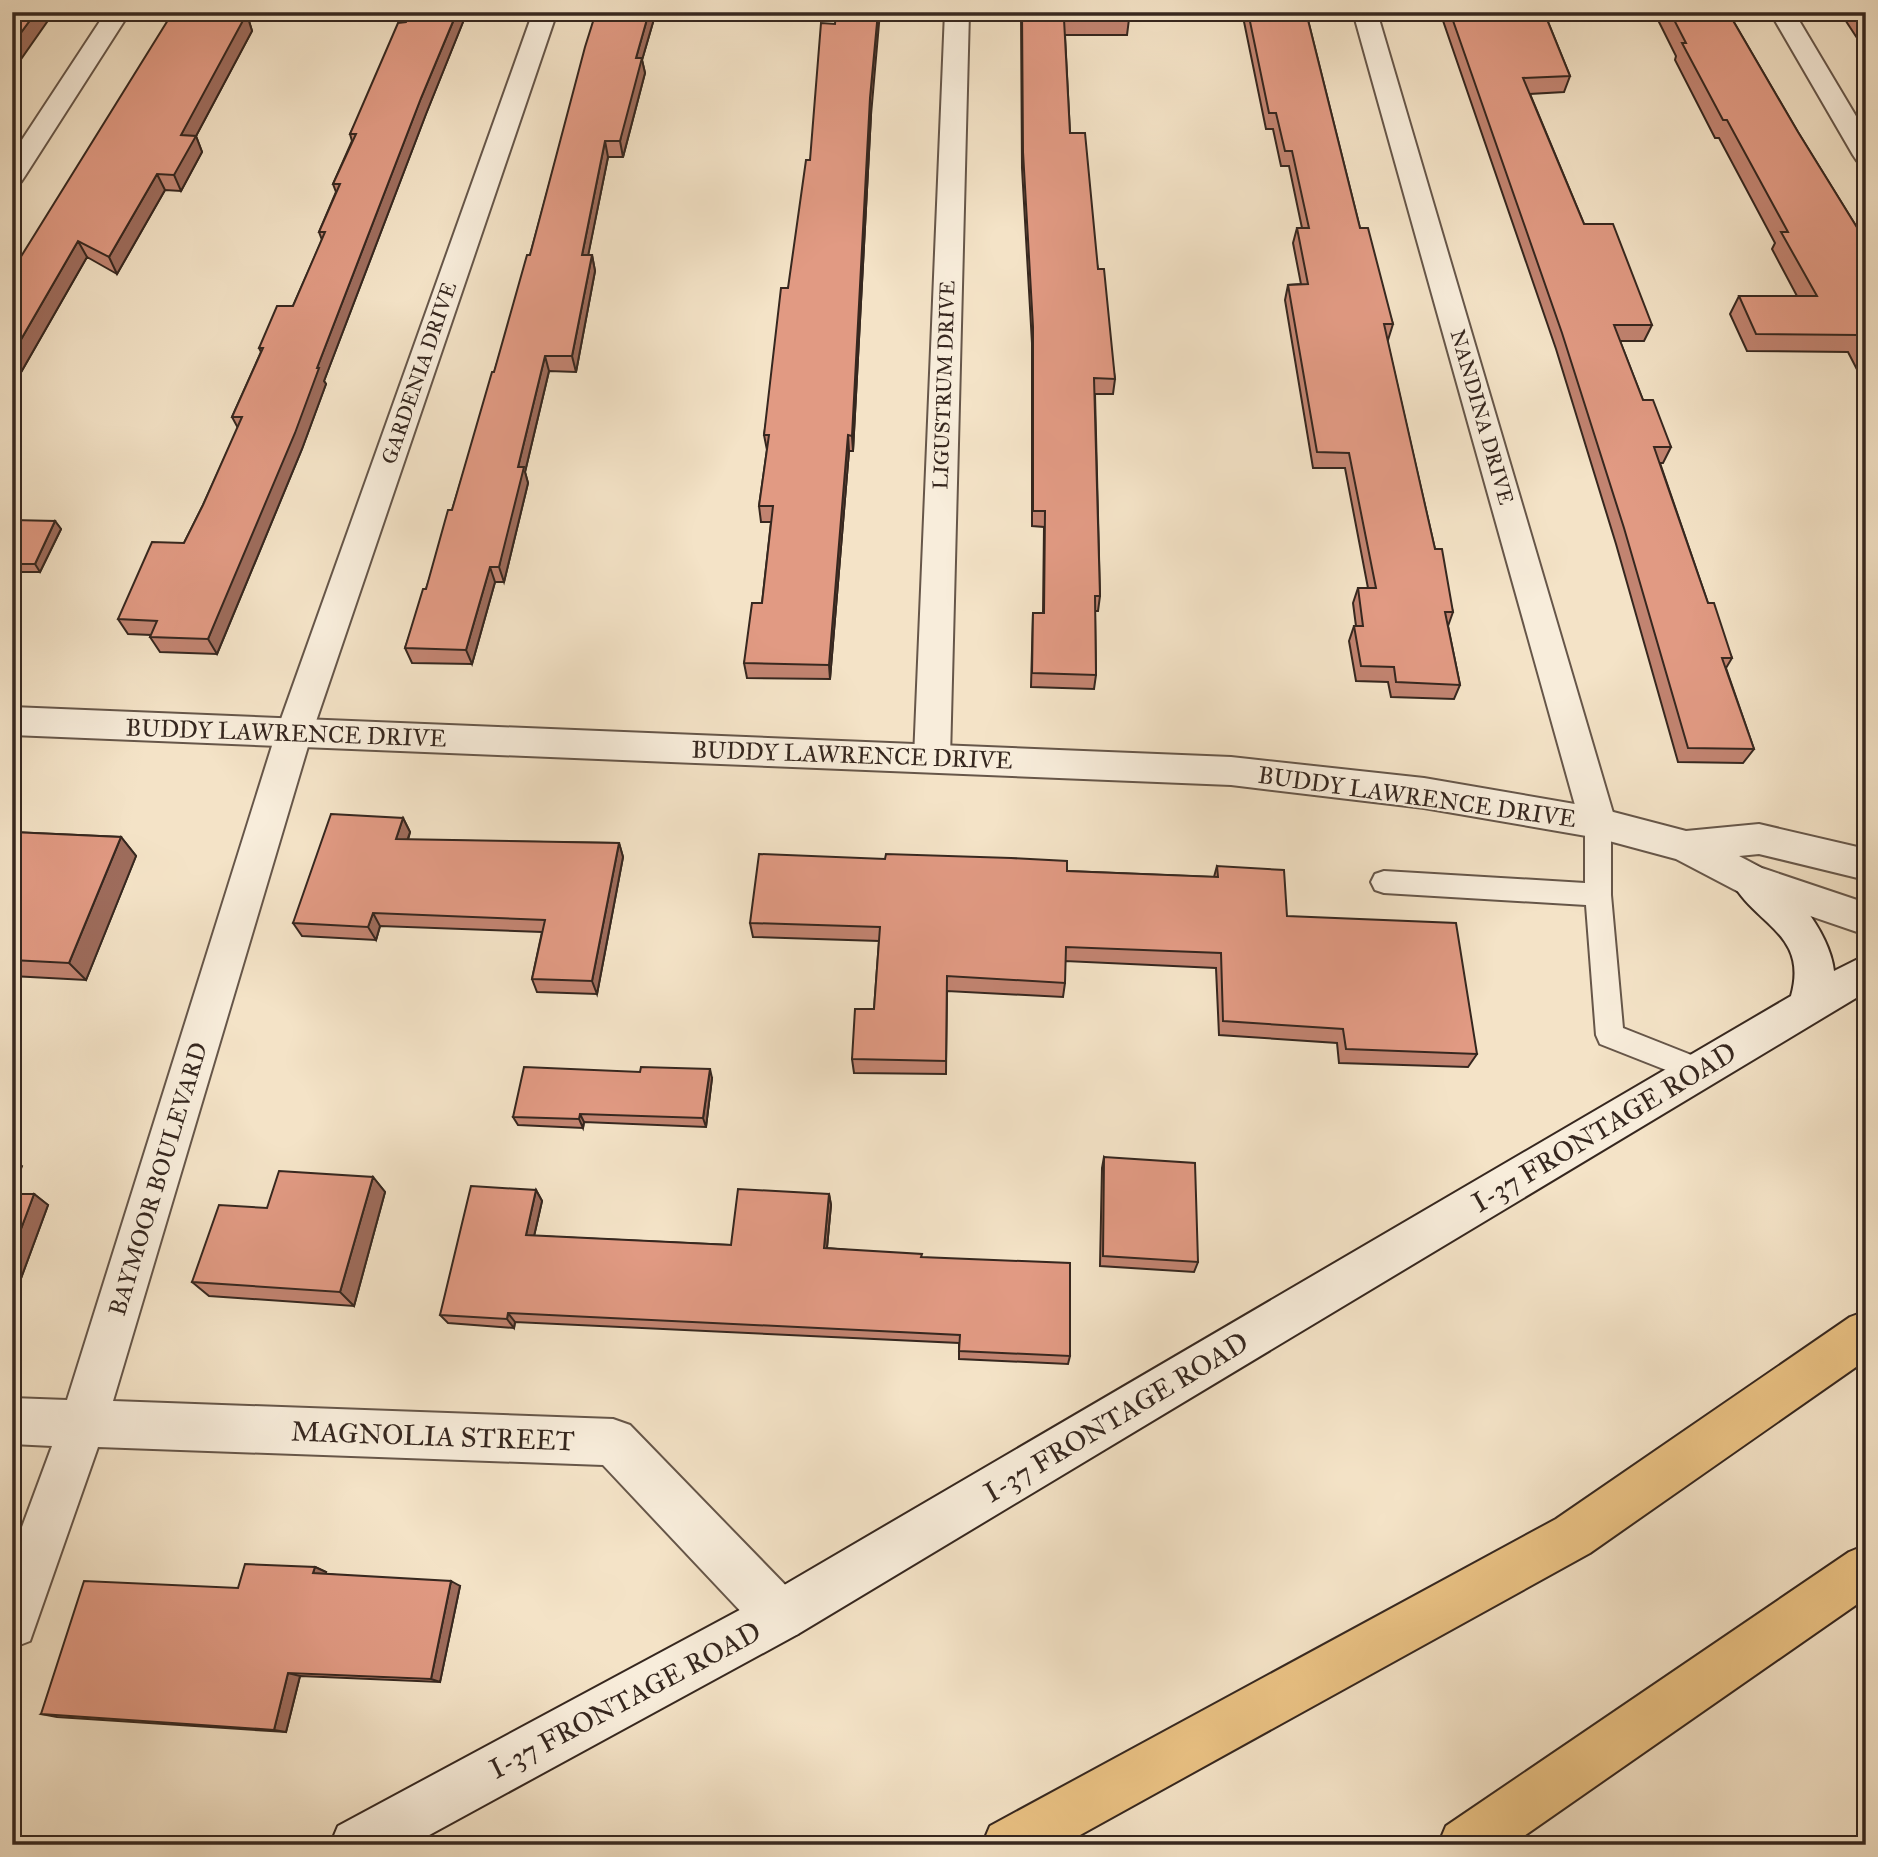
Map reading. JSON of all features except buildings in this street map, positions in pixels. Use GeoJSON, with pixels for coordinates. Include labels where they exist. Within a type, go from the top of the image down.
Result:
{"type":"FeatureCollection","features":[{"type":"Feature","properties":{"kind":"highway"},"geometry":{"type":"LineString","coordinates":[[1009,1845],[1573,1536],[1866,1333]]}},
{"type":"Feature","properties":{"kind":"highway"},"geometry":{"type":"LineString","coordinates":[[1465,1845],[1866,1569]]}},
{"type":"Feature","properties":{"kind":"street"},"geometry":{"type":"LineString","coordinates":[[12,176],[118,12]]}},
{"type":"Feature","properties":{"kind":"street","name":"GARDENIA DRIVE"},"geometry":{"type":"LineString","coordinates":[[294,733],[545,12]]}},
{"type":"Feature","properties":{"kind":"street","name":"LIGUSTRUM DRIVE"},"geometry":{"type":"LineString","coordinates":[[932,758],[957,12]]}},
{"type":"Feature","properties":{"kind":"street","name":"NANDINA DRIVE"},"geometry":{"type":"LineString","coordinates":[[1365,12],[1598,822]]}},
{"type":"Feature","properties":{"kind":"street"},"geometry":{"type":"LineString","coordinates":[[1782,12],[1866,155]]}},
{"type":"Feature","properties":{"kind":"street","name":"BUDDY LAWRENCE DRIVE"},"geometry":{"type":"LineString","coordinates":[[12,721],[1231,771],[1424,793],[1598,822],[1686,846],[1750,880],[1866,919]]}},
{"type":"Feature","properties":{"kind":"street","name":"BAYMOOR BOULEVARD"},"geometry":{"type":"LineString","coordinates":[[12,1623],[83,1423],[294,733]]}},
{"type":"Feature","properties":{"kind":"street","name":"BUDDY LAWRENCE DRIVE"},"geometry":{"type":"LineString","coordinates":[[1686,846],[1759,839],[1866,865]]}},
{"type":"Feature","properties":{"kind":"street"},"geometry":{"type":"LineString","coordinates":[[1750,880],[1790,917],[1805,940],[1816,973],[1808,1007]]}},
{"type":"Feature","properties":{"kind":"street","name":"I-37 FRONTAGE ROAD"},"geometry":{"type":"LineString","coordinates":[[357,1845],[780,1616],[1866,972]]}},
{"type":"Feature","properties":{"kind":"street","name":"MAGNOLIA STREET"},"geometry":{"type":"LineString","coordinates":[[12,1421],[613,1442],[780,1616]]}},
{"type":"Feature","properties":{"kind":"lane"},"geometry":{"type":"LineString","coordinates":[[1598,822],[1598,895],[1610,1035],[1699,1071]]}},
{"type":"Feature","properties":{"kind":"lane"},"geometry":{"type":"LineString","coordinates":[[1384,882],[1598,895]]}}]}
